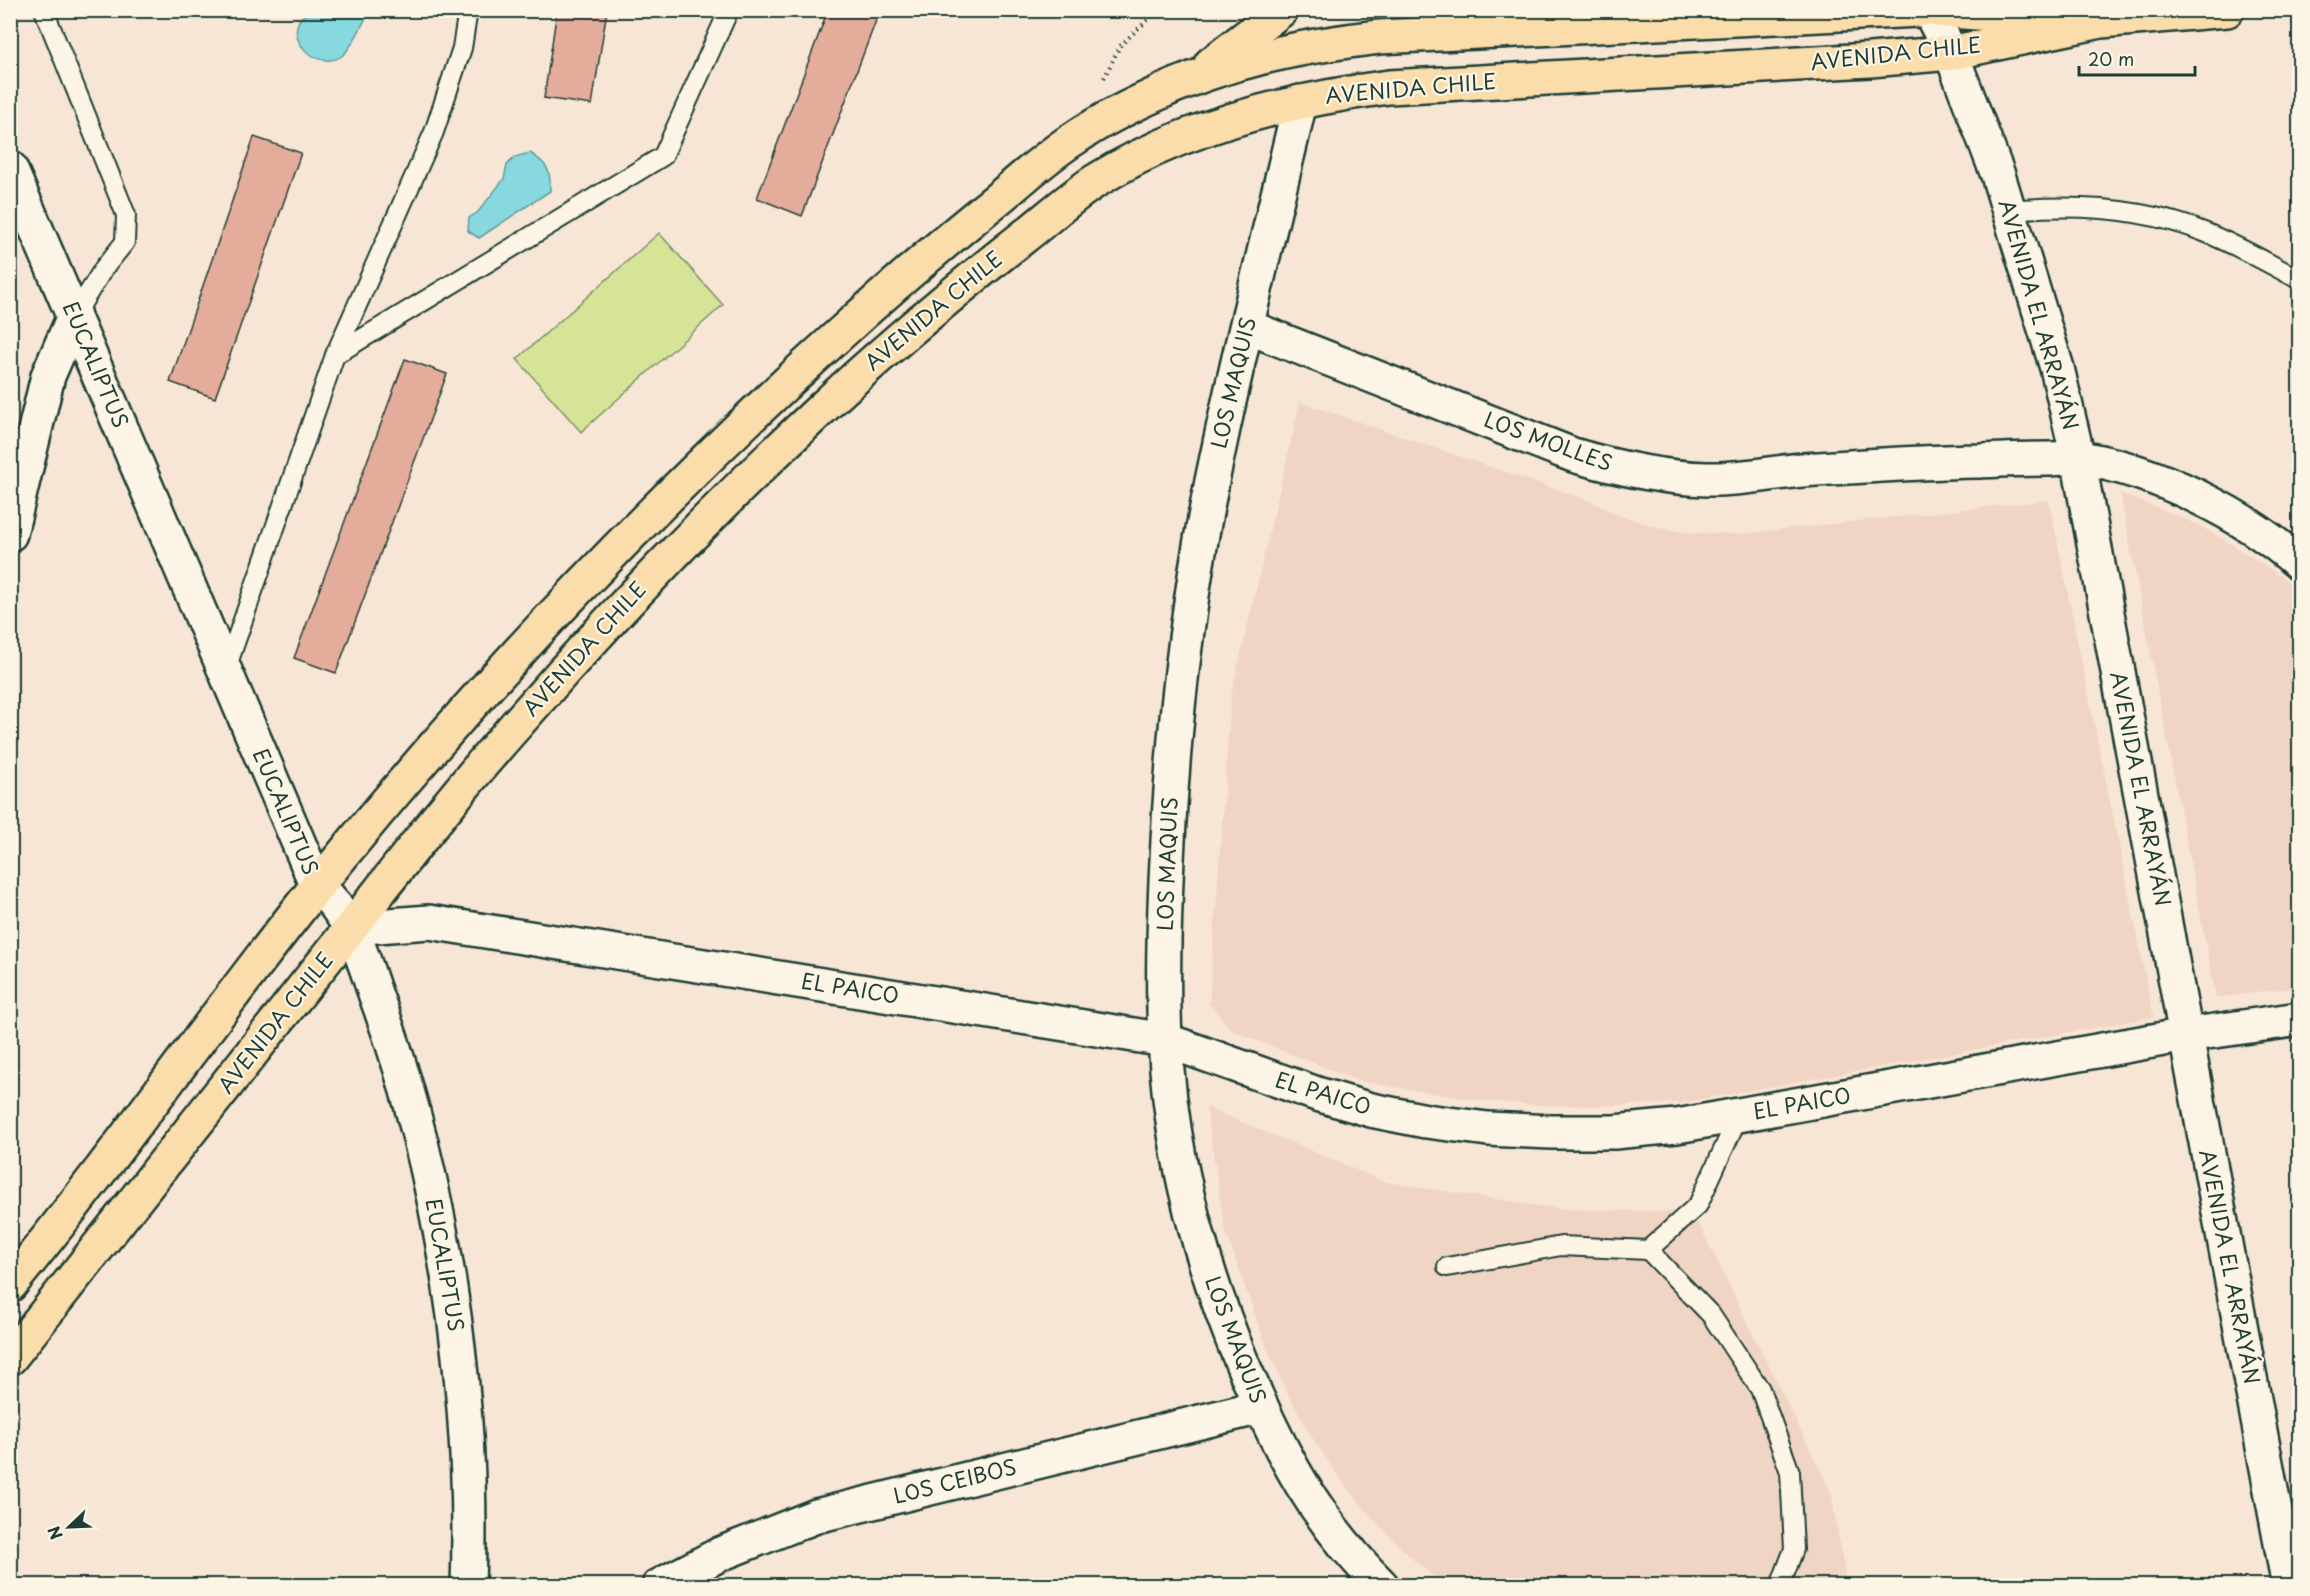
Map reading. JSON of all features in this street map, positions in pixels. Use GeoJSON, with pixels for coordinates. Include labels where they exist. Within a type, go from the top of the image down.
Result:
{"type":"FeatureCollection","features":[{"type":"Feature","properties":{"kind":"highway"},"geometry":{"type":"LineString","coordinates":[[1194,78],[1281,10]]}},
{"type":"Feature","properties":{"kind":"highway","name":"AVENIDA CHILE"},"geometry":{"type":"LineString","coordinates":[[10,1285],[317,886],[474,701],[669,496],[785,383],[904,275],[1071,140],[1152,95],[1194,78],[1255,58],[1316,45],[1379,37],[1919,10]]}},
{"type":"Feature","properties":{"kind":"highway","name":"AVENIDA CHILE"},"geometry":{"type":"LineString","coordinates":[[1936,10],[2101,21]]}},
{"type":"Feature","properties":{"kind":"highway"},"geometry":{"type":"LineString","coordinates":[[2049,10],[2101,21],[2227,10]]}},
{"type":"Feature","properties":{"kind":"highway","name":"AVENIDA CHILE"},"geometry":{"type":"LineString","coordinates":[[10,1358],[427,831],[506,736],[641,586],[758,468],[939,303],[1096,181],[1145,155],[1247,116],[1300,102],[1389,87],[1870,60],[1951,53],[2101,21]]}},
{"type":"Feature","properties":{"kind":"street","name":"AVENIDA EL ARRAYÁN"},"geometry":{"type":"LineString","coordinates":[[1929,10],[1951,53],[1998,175],[2057,368],[2078,458],[2289,1586]]}},
{"type":"Feature","properties":{"kind":"street","name":"LOS MAQUIS"},"geometry":{"type":"LineString","coordinates":[[1300,102],[1220,443],[1198,559],[1181,677],[1170,798],[1164,919],[1165,1040],[1179,1153],[1195,1223],[1213,1286],[1260,1407],[1294,1475],[1323,1520],[1357,1561],[1382,1586]]}},
{"type":"Feature","properties":{"kind":"street","name":"EUCALIPTUS"},"geometry":{"type":"LineString","coordinates":[[10,168],[317,886],[334,900],[351,928],[385,1021],[413,1115],[436,1211],[453,1308],[464,1406],[469,1504],[468,1586]]}},
{"type":"Feature","properties":{"kind":"street"},"geometry":{"type":"LineString","coordinates":[[10,534],[48,376],[74,316]]}},
{"type":"Feature","properties":{"kind":"street","name":"LOS MOLLES"},"geometry":{"type":"LineString","coordinates":[[1248,327],[1574,455],[1616,467],[1661,476],[1708,479],[1754,478],[1800,471],[1951,462],[2078,458],[2124,469],[2169,485],[2201,500],[2256,531],[2300,564]]}},
{"type":"Feature","properties":{"kind":"street","name":"EL PAICO"},"geometry":{"type":"LineString","coordinates":[[351,928],[429,922],[1165,1040],[1317,1094],[1371,1110],[1426,1121],[1488,1129],[1552,1132],[1614,1132],[1677,1126],[2186,1035],[2300,1019]]}},
{"type":"Feature","properties":{"kind":"street","name":"LOS CEIBOS"},"geometry":{"type":"LineString","coordinates":[[659,1586],[720,1554],[816,1516],[1260,1407]]}},
{"type":"Feature","properties":{"kind":"lane"},"geometry":{"type":"LineString","coordinates":[[44,10],[126,215],[125,242],[104,268],[74,316]]}},
{"type":"Feature","properties":{"kind":"lane"},"geometry":{"type":"LineString","coordinates":[[225,670],[335,355],[434,132],[462,48],[468,10]]}},
{"type":"Feature","properties":{"kind":"lane"},"geometry":{"type":"LineString","coordinates":[[335,355],[663,156],[729,10]]}},
{"type":"Feature","properties":{"kind":"lane"},"geometry":{"type":"LineString","coordinates":[[2009,210],[2084,207],[2122,210],[2163,219],[2203,231],[2300,280]]}},
{"type":"Feature","properties":{"kind":"lane"},"geometry":{"type":"LineString","coordinates":[[1648,1250],[1698,1205],[1739,1115]]}},
{"type":"Feature","properties":{"kind":"lane"},"geometry":{"type":"LineString","coordinates":[[1447,1267],[1561,1246],[1648,1250],[1711,1315],[1760,1389],[1790,1472],[1794,1549],[1780,1586]]}},
{"type":"Feature","properties":{"kind":"path"},"geometry":{"type":"LineString","coordinates":[[1098,88],[1120,46],[1158,10]]}},
{"type":"Feature","properties":{"kind":"shaded area"},"geometry":{"type":"Polygon","coordinates":[[[1300,402],[1588,500],[1621,516],[1657,527],[1684,532],[1740,534],[2049,500],[2154,1017],[1681,1103],[1607,1106],[1533,1105],[1474,1100],[1358,1081],[1233,1031],[1209,1004],[1231,695],[1300,402]]]}},
{"type":"Feature","properties":{"kind":"shaded area"},"geometry":{"type":"Polygon","coordinates":[[[2120,493],[2197,524],[2281,576],[2299,591],[2299,987],[2216,998],[2120,493]]]}},
{"type":"Feature","properties":{"kind":"shaded area"},"geometry":{"type":"Polygon","coordinates":[[[1206,1107],[1386,1182],[1560,1209],[1693,1212],[1831,1492],[1847,1585],[1444,1585],[1409,1556],[1373,1519],[1340,1479],[1311,1436],[1285,1389],[1264,1341],[1225,1230],[1206,1107]]]}},
{"type":"Feature","properties":{"kind":"green space"},"geometry":{"type":"Polygon","coordinates":[[[659,233],[723,305],[581,432],[517,359],[659,233]]]}},
{"type":"Feature","properties":{"kind":"water"},"geometry":{"type":"Polygon","coordinates":[[[311,11],[370,11],[346,52],[335,59],[325,60],[308,53],[297,38],[300,19],[311,11]]]}},
{"type":"Feature","properties":{"kind":"water"},"geometry":{"type":"Polygon","coordinates":[[[530,153],[545,165],[550,178],[550,191],[479,238],[468,231],[469,218],[478,212],[504,179],[507,165],[515,157],[530,153]]]}},
{"type":"Feature","properties":{"kind":"building"},"geometry":{"type":"Polygon","coordinates":[[[557,10],[607,10],[592,105],[544,98],[557,10]]]}},
{"type":"Feature","properties":{"kind":"building"},"geometry":{"type":"Polygon","coordinates":[[[828,10],[880,10],[802,216],[757,198],[828,10]]]}},
{"type":"Feature","properties":{"kind":"building"},"geometry":{"type":"Polygon","coordinates":[[[254,137],[301,153],[215,398],[170,382],[254,137]]]}},
{"type":"Feature","properties":{"kind":"building"},"geometry":{"type":"Polygon","coordinates":[[[405,359],[447,374],[336,673],[294,658],[405,359]]]}}]}
